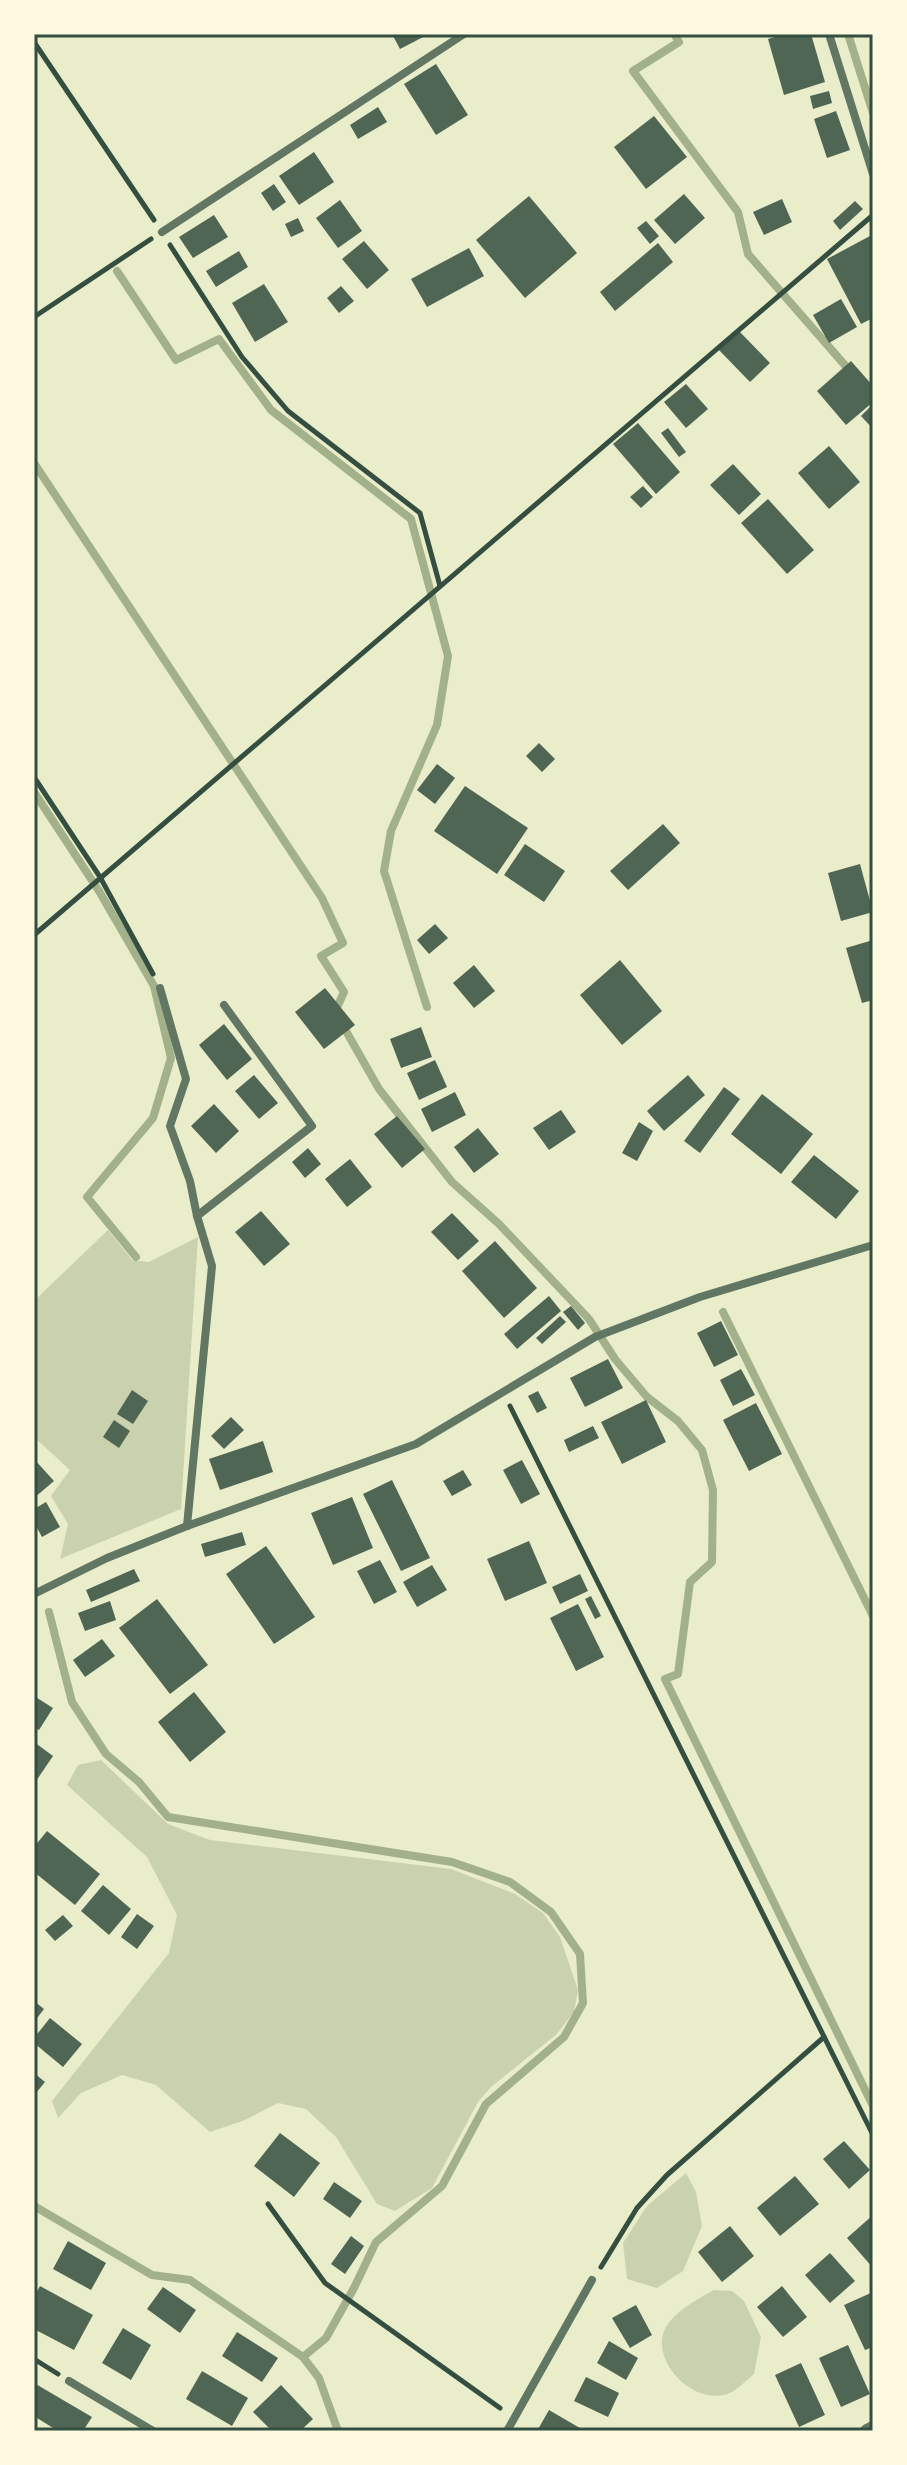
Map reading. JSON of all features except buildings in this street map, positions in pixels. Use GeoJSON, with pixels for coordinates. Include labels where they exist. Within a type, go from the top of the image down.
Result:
{"type":"FeatureCollection","features":[{"type":"Feature","properties":{"kind":"street"},"geometry":{"type":"LineString","coordinates":[[829,34],[873,174]]}},
{"type":"Feature","properties":{"kind":"street"},"geometry":{"type":"LineString","coordinates":[[162,232],[460,35]]}},
{"type":"Feature","properties":{"kind":"street"},"geometry":{"type":"LineString","coordinates":[[160,988],[186,1079],[170,1126],[190,1181],[212,1266],[187,1526]]}},
{"type":"Feature","properties":{"kind":"street"},"geometry":{"type":"LineString","coordinates":[[197,1216],[312,1126],[224,1005]]}},
{"type":"Feature","properties":{"kind":"street"},"geometry":{"type":"LineString","coordinates":[[34,1594],[107,1558],[187,1526],[416,1444],[595,1337],[700,1297],[873,1245]]}},
{"type":"Feature","properties":{"kind":"street"},"geometry":{"type":"LineString","coordinates":[[507,2431],[592,2280]]}},
{"type":"Feature","properties":{"kind":"street"},"geometry":{"type":"LineString","coordinates":[[69,2381],[153,2431]]}},
{"type":"Feature","properties":{"kind":"street"},"geometry":{"type":"LineString","coordinates":[[867,2431],[873,2428]]}},
{"type":"Feature","properties":{"kind":"path"},"geometry":{"type":"LineString","coordinates":[[34,42],[242,357],[288,411],[420,513],[440,586]]}},
{"type":"Feature","properties":{"kind":"path"},"geometry":{"type":"LineString","coordinates":[[34,935],[873,215]]}},
{"type":"Feature","properties":{"kind":"path"},"geometry":{"type":"LineString","coordinates":[[34,317],[162,232]]}},
{"type":"Feature","properties":{"kind":"path"},"geometry":{"type":"LineString","coordinates":[[34,777],[100,877],[160,988]]}},
{"type":"Feature","properties":{"kind":"path"},"geometry":{"type":"LineString","coordinates":[[502,1390],[873,2135]]}},
{"type":"Feature","properties":{"kind":"path"},"geometry":{"type":"LineString","coordinates":[[592,2280],[637,2208],[667,2175],[824,2037]]}},
{"type":"Feature","properties":{"kind":"path"},"geometry":{"type":"LineString","coordinates":[[268,2204],[325,2283],[514,2418]]}},
{"type":"Feature","properties":{"kind":"path"},"geometry":{"type":"LineString","coordinates":[[34,2359],[69,2381]]}},
{"type":"Feature","properties":{"kind":"green space"},"geometry":{"type":"Polygon","coordinates":[[[108,1230],[132,1260],[149,1262],[198,1237],[181,1509],[60,1559],[68,1524],[51,1496],[70,1470],[34,1437],[34,1301],[108,1230]]]}},
{"type":"Feature","properties":{"kind":"green space"},"geometry":{"type":"Polygon","coordinates":[[[101,1760],[168,1824],[210,1840],[451,1869],[515,1894],[543,1913],[560,1937],[578,1990],[574,2012],[557,2034],[491,2087],[478,2102],[432,2188],[395,2211],[377,2204],[336,2137],[306,2109],[278,2103],[245,2120],[210,2132],[156,2085],[122,2075],[81,2093],[58,2118],[52,2101],[169,1953],[177,1915],[147,1857],[67,1785],[78,1765],[101,1760]]]}},
{"type":"Feature","properties":{"kind":"green space"},"geometry":{"type":"Polygon","coordinates":[[[686,2173],[696,2192],[702,2226],[683,2271],[657,2288],[627,2279],[623,2243],[647,2206],[686,2173]]]}},
{"type":"Feature","properties":{"kind":"green space"},"geometry":{"type":"Polygon","coordinates":[[[714,2290],[732,2291],[744,2301],[761,2337],[754,2374],[730,2393],[718,2396],[694,2390],[674,2374],[667,2364],[662,2340],[668,2323],[675,2316],[714,2290]]]}},
{"type":"Feature","properties":{"kind":"waterway"},"geometry":{"type":"LineString","coordinates":[[674,34],[679,42],[633,71],[738,212],[748,254],[850,371]]}},
{"type":"Feature","properties":{"kind":"waterway"},"geometry":{"type":"LineString","coordinates":[[848,34],[873,113]]}},
{"type":"Feature","properties":{"kind":"waterway"},"geometry":{"type":"LineString","coordinates":[[117,271],[176,360],[219,339],[271,410],[411,519],[448,656],[437,725],[391,831],[384,871],[427,1007]]}},
{"type":"Feature","properties":{"kind":"waterway"},"geometry":{"type":"LineString","coordinates":[[34,463],[322,898],[343,943],[321,956],[344,992],[335,1012]]}},
{"type":"Feature","properties":{"kind":"waterway"},"geometry":{"type":"LineString","coordinates":[[34,792],[99,891],[154,986],[171,1058],[153,1118],[87,1197],[136,1257]]}},
{"type":"Feature","properties":{"kind":"waterway"},"geometry":{"type":"LineString","coordinates":[[342,1024],[379,1089],[452,1182],[499,1224],[589,1319],[615,1359],[647,1397],[678,1421],[702,1450],[713,1490],[712,1562],[690,1582],[678,1674],[665,1679],[873,2106]]}},
{"type":"Feature","properties":{"kind":"waterway"},"geometry":{"type":"LineString","coordinates":[[723,1312],[873,1616]]}},
{"type":"Feature","properties":{"kind":"waterway"},"geometry":{"type":"LineString","coordinates":[[49,1612],[72,1702],[106,1754],[139,1782],[168,1817],[452,1862],[510,1882],[551,1912],[580,1954],[583,2003],[564,2037],[486,2104],[442,2186],[376,2242],[326,2338],[303,2357]]}},
{"type":"Feature","properties":{"kind":"waterway"},"geometry":{"type":"LineString","coordinates":[[34,2206],[152,2275],[190,2280],[303,2357],[319,2378],[338,2431]]}}]}
